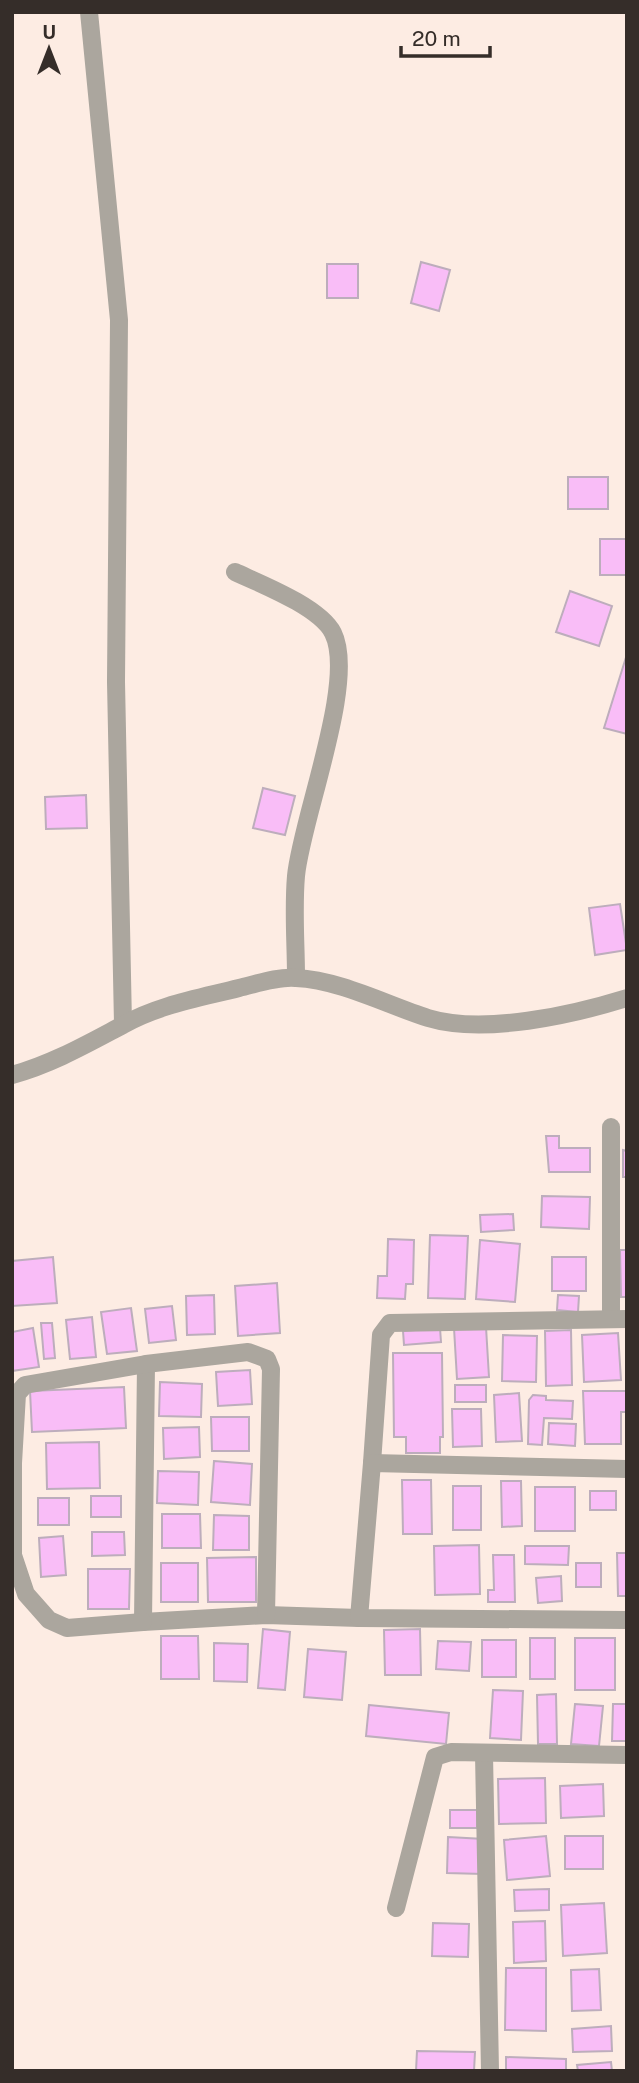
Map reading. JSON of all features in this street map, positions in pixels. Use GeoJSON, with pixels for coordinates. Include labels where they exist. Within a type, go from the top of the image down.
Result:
{"type":"FeatureCollection","features":[{"type":"Feature","properties":{"kind":"street"},"geometry":{"type":"LineString","coordinates":[[89,12],[118,320],[116,682],[124,1024]]}},
{"type":"Feature","properties":{"kind":"street"},"geometry":{"type":"LineString","coordinates":[[235,572],[300,602],[332,630],[341,655],[316,793],[296,874],[296,977]]}},
{"type":"Feature","properties":{"kind":"street"},"geometry":{"type":"LineString","coordinates":[[12,1075],[100,1040],[124,1024],[173,1004],[296,977],[358,992],[430,1018],[463,1024],[522,1020],[627,998]]}},
{"type":"Feature","properties":{"kind":"street"},"geometry":{"type":"LineString","coordinates":[[359,1618],[381,1335],[390,1323],[619,1319],[611,1127]]}},
{"type":"Feature","properties":{"kind":"street"},"geometry":{"type":"LineString","coordinates":[[266,1615],[271,1369],[267,1359],[248,1352],[146,1364],[25,1385],[17,1394],[13,1463],[13,1555],[26,1594],[38,1611],[49,1620],[67,1628],[86,1629],[143,1622],[266,1615],[627,1620]]}},
{"type":"Feature","properties":{"kind":"street"},"geometry":{"type":"LineString","coordinates":[[143,1622],[146,1364]]}},
{"type":"Feature","properties":{"kind":"street"},"geometry":{"type":"LineString","coordinates":[[372,1463],[627,1469]]}},
{"type":"Feature","properties":{"kind":"street"},"geometry":{"type":"LineString","coordinates":[[396,1908],[435,1757],[451,1752],[627,1755]]}},
{"type":"Feature","properties":{"kind":"street"},"geometry":{"type":"LineString","coordinates":[[484,1754],[489,2071]]}},
{"type":"Feature","properties":{"kind":"building"},"geometry":{"type":"Polygon","coordinates":[[[421,262],[450,270],[439,311],[411,303],[421,262]]]}},
{"type":"Feature","properties":{"kind":"building"},"geometry":{"type":"Polygon","coordinates":[[[327,264],[358,264],[358,298],[327,298],[327,264]]]}},
{"type":"Feature","properties":{"kind":"building"},"geometry":{"type":"Polygon","coordinates":[[[568,477],[608,477],[608,509],[568,509],[568,477]]]}},
{"type":"Feature","properties":{"kind":"building"},"geometry":{"type":"Polygon","coordinates":[[[600,539],[627,539],[627,575],[600,575],[600,539]]]}},
{"type":"Feature","properties":{"kind":"building"},"geometry":{"type":"Polygon","coordinates":[[[570,591],[612,606],[599,646],[556,632],[570,591]]]}},
{"type":"Feature","properties":{"kind":"building"},"geometry":{"type":"Polygon","coordinates":[[[627,654],[627,734],[604,728],[627,654]]]}},
{"type":"Feature","properties":{"kind":"building"},"geometry":{"type":"Polygon","coordinates":[[[263,788],[295,796],[285,835],[253,828],[263,788]]]}},
{"type":"Feature","properties":{"kind":"building"},"geometry":{"type":"Polygon","coordinates":[[[86,795],[87,828],[46,829],[45,797],[86,795]]]}},
{"type":"Feature","properties":{"kind":"building"},"geometry":{"type":"Polygon","coordinates":[[[620,904],[627,950],[595,955],[589,908],[620,904]]]}},
{"type":"Feature","properties":{"kind":"building"},"geometry":{"type":"Polygon","coordinates":[[[546,1136],[559,1136],[559,1148],[590,1148],[590,1172],[549,1172],[546,1136]]]}},
{"type":"Feature","properties":{"kind":"building"},"geometry":{"type":"Polygon","coordinates":[[[623,1150],[627,1151],[627,1177],[623,1177],[623,1150]]]}},
{"type":"Feature","properties":{"kind":"building"},"geometry":{"type":"Polygon","coordinates":[[[542,1196],[590,1197],[589,1229],[541,1227],[542,1196]]]}},
{"type":"Feature","properties":{"kind":"building"},"geometry":{"type":"Polygon","coordinates":[[[513,1214],[514,1230],[481,1232],[480,1215],[513,1214]]]}},
{"type":"Feature","properties":{"kind":"building"},"geometry":{"type":"Polygon","coordinates":[[[430,1235],[468,1236],[465,1299],[428,1298],[430,1235]]]}},
{"type":"Feature","properties":{"kind":"building"},"geometry":{"type":"Polygon","coordinates":[[[388,1239],[414,1240],[413,1284],[406,1284],[405,1299],[377,1298],[378,1276],[387,1276],[388,1239]]]}},
{"type":"Feature","properties":{"kind":"building"},"geometry":{"type":"Polygon","coordinates":[[[480,1240],[520,1244],[515,1302],[476,1299],[480,1240]]]}},
{"type":"Feature","properties":{"kind":"building"},"geometry":{"type":"Polygon","coordinates":[[[620,1250],[627,1250],[627,1297],[621,1297],[620,1250]]]}},
{"type":"Feature","properties":{"kind":"building"},"geometry":{"type":"Polygon","coordinates":[[[53,1257],[57,1303],[12,1306],[12,1261],[53,1257]]]}},
{"type":"Feature","properties":{"kind":"building"},"geometry":{"type":"Polygon","coordinates":[[[552,1257],[586,1257],[586,1291],[552,1291],[552,1257]]]}},
{"type":"Feature","properties":{"kind":"building"},"geometry":{"type":"Polygon","coordinates":[[[277,1283],[280,1333],[238,1336],[235,1286],[277,1283]]]}},
{"type":"Feature","properties":{"kind":"building"},"geometry":{"type":"Polygon","coordinates":[[[214,1295],[215,1334],[187,1335],[186,1296],[214,1295]]]}},
{"type":"Feature","properties":{"kind":"building"},"geometry":{"type":"Polygon","coordinates":[[[558,1295],[579,1296],[578,1312],[557,1310],[558,1295]]]}},
{"type":"Feature","properties":{"kind":"building"},"geometry":{"type":"Polygon","coordinates":[[[172,1306],[176,1340],[149,1343],[145,1309],[172,1306]]]}},
{"type":"Feature","properties":{"kind":"building"},"geometry":{"type":"Polygon","coordinates":[[[131,1308],[137,1351],[107,1354],[101,1312],[131,1308]]]}},
{"type":"Feature","properties":{"kind":"building"},"geometry":{"type":"Polygon","coordinates":[[[92,1317],[96,1357],[70,1359],[66,1320],[92,1317]]]}},
{"type":"Feature","properties":{"kind":"building"},"geometry":{"type":"Polygon","coordinates":[[[41,1323],[52,1323],[55,1358],[44,1359],[41,1323]]]}},
{"type":"Feature","properties":{"kind":"building"},"geometry":{"type":"Polygon","coordinates":[[[486,1327],[489,1377],[457,1379],[454,1328],[486,1327]]]}},
{"type":"Feature","properties":{"kind":"building"},"geometry":{"type":"Polygon","coordinates":[[[33,1328],[39,1367],[12,1371],[12,1332],[33,1328]]]}},
{"type":"Feature","properties":{"kind":"building"},"geometry":{"type":"Polygon","coordinates":[[[440,1328],[441,1342],[404,1345],[403,1331],[440,1328]]]}},
{"type":"Feature","properties":{"kind":"building"},"geometry":{"type":"Polygon","coordinates":[[[571,1330],[572,1385],[546,1386],[545,1331],[571,1330]]]}},
{"type":"Feature","properties":{"kind":"building"},"geometry":{"type":"Polygon","coordinates":[[[618,1333],[621,1380],[584,1382],[582,1335],[618,1333]]]}},
{"type":"Feature","properties":{"kind":"building"},"geometry":{"type":"Polygon","coordinates":[[[503,1335],[537,1336],[536,1382],[502,1381],[503,1335]]]}},
{"type":"Feature","properties":{"kind":"building"},"geometry":{"type":"Polygon","coordinates":[[[393,1353],[442,1353],[443,1437],[440,1437],[440,1453],[406,1453],[406,1437],[394,1437],[393,1353]]]}},
{"type":"Feature","properties":{"kind":"building"},"geometry":{"type":"Polygon","coordinates":[[[250,1370],[252,1404],[218,1406],[216,1372],[250,1370]]]}},
{"type":"Feature","properties":{"kind":"building"},"geometry":{"type":"Polygon","coordinates":[[[160,1382],[202,1384],[201,1417],[159,1416],[160,1382]]]}},
{"type":"Feature","properties":{"kind":"building"},"geometry":{"type":"Polygon","coordinates":[[[455,1385],[486,1385],[486,1402],[455,1402],[455,1385]]]}},
{"type":"Feature","properties":{"kind":"building"},"geometry":{"type":"Polygon","coordinates":[[[124,1387],[126,1428],[32,1432],[30,1391],[124,1387]]]}},
{"type":"Feature","properties":{"kind":"building"},"geometry":{"type":"Polygon","coordinates":[[[583,1391],[627,1391],[627,1412],[621,1412],[621,1444],[585,1444],[583,1391]]]}},
{"type":"Feature","properties":{"kind":"building"},"geometry":{"type":"Polygon","coordinates":[[[519,1393],[522,1441],[496,1442],[494,1395],[519,1393]]]}},
{"type":"Feature","properties":{"kind":"building"},"geometry":{"type":"Polygon","coordinates":[[[533,1395],[546,1396],[546,1400],[573,1401],[572,1419],[544,1418],[542,1445],[528,1444],[529,1400],[533,1395]]]}},
{"type":"Feature","properties":{"kind":"building"},"geometry":{"type":"Polygon","coordinates":[[[452,1409],[481,1409],[482,1446],[453,1447],[452,1409]]]}},
{"type":"Feature","properties":{"kind":"building"},"geometry":{"type":"Polygon","coordinates":[[[211,1417],[249,1417],[249,1451],[212,1451],[211,1417]]]}},
{"type":"Feature","properties":{"kind":"building"},"geometry":{"type":"Polygon","coordinates":[[[549,1423],[576,1424],[575,1446],[548,1444],[549,1423]]]}},
{"type":"Feature","properties":{"kind":"building"},"geometry":{"type":"Polygon","coordinates":[[[199,1427],[200,1457],[164,1459],[163,1428],[199,1427]]]}},
{"type":"Feature","properties":{"kind":"building"},"geometry":{"type":"Polygon","coordinates":[[[99,1442],[100,1488],[47,1489],[46,1443],[99,1442]]]}},
{"type":"Feature","properties":{"kind":"building"},"geometry":{"type":"Polygon","coordinates":[[[214,1461],[252,1464],[250,1505],[211,1502],[214,1461]]]}},
{"type":"Feature","properties":{"kind":"building"},"geometry":{"type":"Polygon","coordinates":[[[158,1471],[199,1472],[198,1505],[157,1503],[158,1471]]]}},
{"type":"Feature","properties":{"kind":"building"},"geometry":{"type":"Polygon","coordinates":[[[402,1480],[431,1480],[432,1534],[403,1534],[402,1480]]]}},
{"type":"Feature","properties":{"kind":"building"},"geometry":{"type":"Polygon","coordinates":[[[501,1481],[521,1481],[522,1526],[502,1527],[501,1481]]]}},
{"type":"Feature","properties":{"kind":"building"},"geometry":{"type":"Polygon","coordinates":[[[453,1486],[481,1486],[481,1530],[453,1530],[453,1486]]]}},
{"type":"Feature","properties":{"kind":"building"},"geometry":{"type":"Polygon","coordinates":[[[535,1487],[575,1487],[575,1531],[535,1531],[535,1487]]]}},
{"type":"Feature","properties":{"kind":"building"},"geometry":{"type":"Polygon","coordinates":[[[590,1491],[616,1491],[616,1510],[590,1510],[590,1491]]]}},
{"type":"Feature","properties":{"kind":"building"},"geometry":{"type":"Polygon","coordinates":[[[91,1496],[121,1496],[121,1517],[91,1517],[91,1496]]]}},
{"type":"Feature","properties":{"kind":"building"},"geometry":{"type":"Polygon","coordinates":[[[38,1498],[69,1498],[69,1525],[38,1525],[38,1498]]]}},
{"type":"Feature","properties":{"kind":"building"},"geometry":{"type":"Polygon","coordinates":[[[162,1514],[200,1514],[201,1548],[162,1548],[162,1514]]]}},
{"type":"Feature","properties":{"kind":"building"},"geometry":{"type":"Polygon","coordinates":[[[214,1515],[249,1516],[249,1550],[213,1550],[214,1515]]]}},
{"type":"Feature","properties":{"kind":"building"},"geometry":{"type":"Polygon","coordinates":[[[92,1532],[124,1532],[125,1555],[92,1556],[92,1532]]]}},
{"type":"Feature","properties":{"kind":"building"},"geometry":{"type":"Polygon","coordinates":[[[63,1536],[66,1575],[41,1577],[39,1538],[63,1536]]]}},
{"type":"Feature","properties":{"kind":"building"},"geometry":{"type":"Polygon","coordinates":[[[479,1545],[480,1594],[435,1595],[434,1546],[479,1545]]]}},
{"type":"Feature","properties":{"kind":"building"},"geometry":{"type":"Polygon","coordinates":[[[525,1546],[569,1546],[568,1565],[525,1564],[525,1546]]]}},
{"type":"Feature","properties":{"kind":"building"},"geometry":{"type":"Polygon","coordinates":[[[617,1553],[627,1553],[627,1596],[618,1596],[617,1553]]]}},
{"type":"Feature","properties":{"kind":"building"},"geometry":{"type":"Polygon","coordinates":[[[493,1555],[514,1555],[515,1602],[488,1602],[488,1590],[494,1590],[493,1555]]]}},
{"type":"Feature","properties":{"kind":"building"},"geometry":{"type":"Polygon","coordinates":[[[256,1557],[256,1602],[208,1602],[207,1558],[256,1557]]]}},
{"type":"Feature","properties":{"kind":"building"},"geometry":{"type":"Polygon","coordinates":[[[161,1563],[198,1563],[198,1602],[161,1602],[161,1563]]]}},
{"type":"Feature","properties":{"kind":"building"},"geometry":{"type":"Polygon","coordinates":[[[576,1563],[601,1563],[601,1587],[576,1587],[576,1563]]]}},
{"type":"Feature","properties":{"kind":"building"},"geometry":{"type":"Polygon","coordinates":[[[88,1569],[130,1569],[129,1609],[88,1609],[88,1569]]]}},
{"type":"Feature","properties":{"kind":"building"},"geometry":{"type":"Polygon","coordinates":[[[561,1576],[562,1601],[538,1603],[536,1578],[561,1576]]]}},
{"type":"Feature","properties":{"kind":"building"},"geometry":{"type":"Polygon","coordinates":[[[263,1629],[290,1632],[285,1690],[258,1688],[263,1629]]]}},
{"type":"Feature","properties":{"kind":"building"},"geometry":{"type":"Polygon","coordinates":[[[420,1629],[421,1675],[385,1675],[384,1630],[420,1629]]]}},
{"type":"Feature","properties":{"kind":"building"},"geometry":{"type":"Polygon","coordinates":[[[161,1636],[198,1636],[199,1679],[161,1679],[161,1636]]]}},
{"type":"Feature","properties":{"kind":"building"},"geometry":{"type":"Polygon","coordinates":[[[530,1638],[555,1638],[555,1679],[530,1679],[530,1638]]]}},
{"type":"Feature","properties":{"kind":"building"},"geometry":{"type":"Polygon","coordinates":[[[575,1638],[615,1638],[615,1690],[575,1690],[575,1638]]]}},
{"type":"Feature","properties":{"kind":"building"},"geometry":{"type":"Polygon","coordinates":[[[482,1640],[516,1640],[516,1677],[482,1677],[482,1640]]]}},
{"type":"Feature","properties":{"kind":"building"},"geometry":{"type":"Polygon","coordinates":[[[438,1641],[471,1642],[469,1671],[436,1669],[438,1641]]]}},
{"type":"Feature","properties":{"kind":"building"},"geometry":{"type":"Polygon","coordinates":[[[214,1643],[248,1644],[247,1682],[214,1681],[214,1643]]]}},
{"type":"Feature","properties":{"kind":"building"},"geometry":{"type":"Polygon","coordinates":[[[308,1649],[346,1652],[342,1700],[304,1697],[308,1649]]]}},
{"type":"Feature","properties":{"kind":"building"},"geometry":{"type":"Polygon","coordinates":[[[493,1690],[523,1691],[521,1740],[490,1738],[493,1690]]]}},
{"type":"Feature","properties":{"kind":"building"},"geometry":{"type":"Polygon","coordinates":[[[556,1694],[557,1744],[538,1744],[537,1695],[556,1694]]]}},
{"type":"Feature","properties":{"kind":"building"},"geometry":{"type":"Polygon","coordinates":[[[575,1704],[603,1706],[599,1746],[571,1744],[575,1704]]]}},
{"type":"Feature","properties":{"kind":"building"},"geometry":{"type":"Polygon","coordinates":[[[613,1704],[627,1704],[627,1741],[612,1741],[613,1704]]]}},
{"type":"Feature","properties":{"kind":"building"},"geometry":{"type":"Polygon","coordinates":[[[369,1705],[449,1713],[446,1744],[366,1736],[369,1705]]]}},
{"type":"Feature","properties":{"kind":"building"},"geometry":{"type":"Polygon","coordinates":[[[545,1778],[546,1823],[499,1824],[498,1779],[545,1778]]]}},
{"type":"Feature","properties":{"kind":"building"},"geometry":{"type":"Polygon","coordinates":[[[603,1784],[604,1816],[561,1818],[560,1786],[603,1784]]]}},
{"type":"Feature","properties":{"kind":"building"},"geometry":{"type":"Polygon","coordinates":[[[450,1810],[477,1810],[477,1828],[450,1828],[450,1810]]]}},
{"type":"Feature","properties":{"kind":"building"},"geometry":{"type":"Polygon","coordinates":[[[546,1836],[550,1876],[507,1880],[504,1840],[546,1836]]]}},
{"type":"Feature","properties":{"kind":"building"},"geometry":{"type":"Polygon","coordinates":[[[565,1836],[603,1836],[603,1869],[565,1869],[565,1836]]]}},
{"type":"Feature","properties":{"kind":"building"},"geometry":{"type":"Polygon","coordinates":[[[448,1837],[484,1839],[483,1874],[447,1873],[448,1837]]]}},
{"type":"Feature","properties":{"kind":"building"},"geometry":{"type":"Polygon","coordinates":[[[549,1889],[549,1910],[515,1911],[514,1890],[549,1889]]]}},
{"type":"Feature","properties":{"kind":"building"},"geometry":{"type":"Polygon","coordinates":[[[604,1903],[607,1953],[563,1956],[561,1905],[604,1903]]]}},
{"type":"Feature","properties":{"kind":"building"},"geometry":{"type":"Polygon","coordinates":[[[545,1921],[546,1961],[514,1963],[513,1922],[545,1921]]]}},
{"type":"Feature","properties":{"kind":"building"},"geometry":{"type":"Polygon","coordinates":[[[433,1923],[469,1924],[468,1957],[432,1956],[433,1923]]]}},
{"type":"Feature","properties":{"kind":"building"},"geometry":{"type":"Polygon","coordinates":[[[506,1968],[546,1968],[546,2031],[505,2030],[506,1968]]]}},
{"type":"Feature","properties":{"kind":"building"},"geometry":{"type":"Polygon","coordinates":[[[599,1969],[601,2010],[572,2011],[571,1970],[599,1969]]]}},
{"type":"Feature","properties":{"kind":"building"},"geometry":{"type":"Polygon","coordinates":[[[611,2026],[612,2051],[573,2052],[572,2029],[611,2026]]]}},
{"type":"Feature","properties":{"kind":"building"},"geometry":{"type":"Polygon","coordinates":[[[417,2051],[475,2052],[474,2071],[416,2071],[417,2051]]]}},
{"type":"Feature","properties":{"kind":"building"},"geometry":{"type":"Polygon","coordinates":[[[506,2057],[566,2059],[566,2071],[506,2071],[506,2057]]]}},
{"type":"Feature","properties":{"kind":"building"},"geometry":{"type":"Polygon","coordinates":[[[611,2062],[612,2071],[578,2071],[577,2065],[611,2062]]]}}]}
